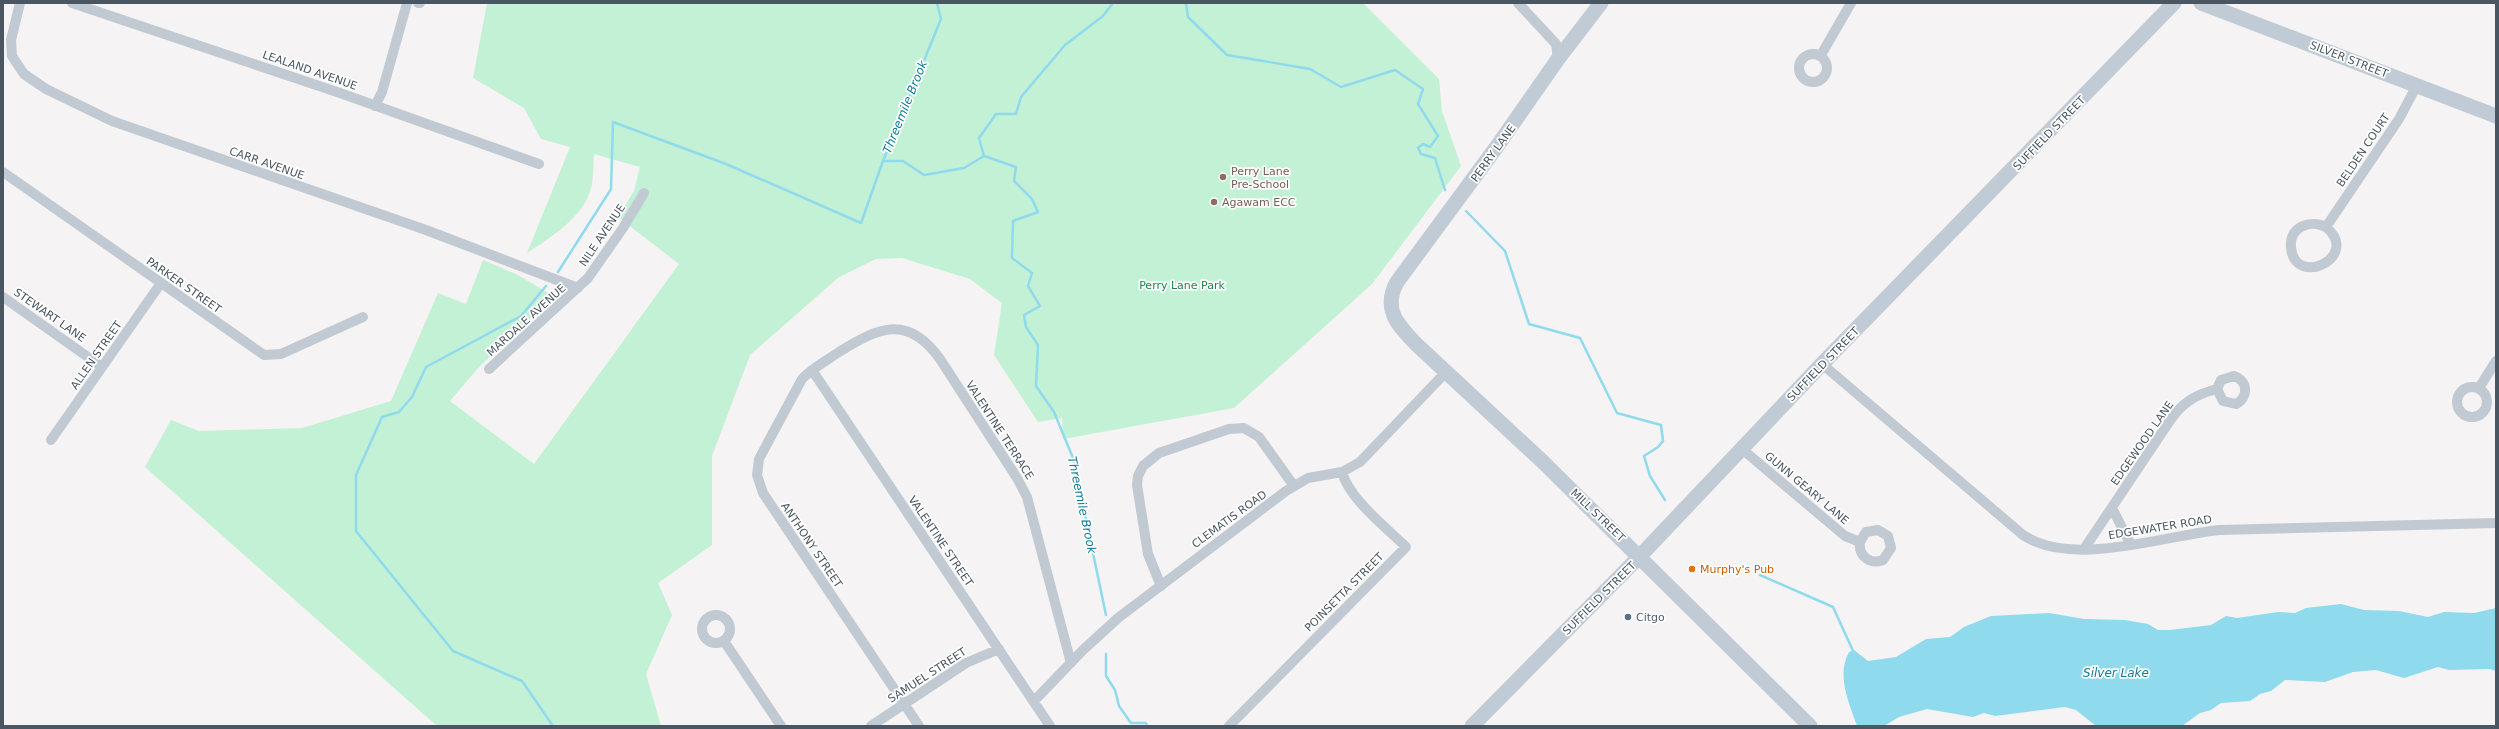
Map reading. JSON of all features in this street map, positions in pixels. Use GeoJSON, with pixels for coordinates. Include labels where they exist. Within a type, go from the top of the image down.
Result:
{"type":"FeatureCollection","features":[{"type":"Feature","properties":{"kind":"street","name":"CARR AVENUE"},"geometry":{"type":"LineString","coordinates":[[20,3],[11,40],[12,56],[24,74],[46,89],[112,121],[426,230],[578,288]]}},
{"type":"Feature","properties":{"kind":"street","name":"LEALAND AVENUE"},"geometry":{"type":"LineString","coordinates":[[72,3],[376,106],[539,164]]}},
{"type":"Feature","properties":{"kind":"street"},"geometry":{"type":"LineString","coordinates":[[376,106],[382,92],[407,3]]}},
{"type":"Feature","properties":{"kind":"street"},"geometry":{"type":"LineString","coordinates":[[1518,3],[1556,44],[1558,59]]}},
{"type":"Feature","properties":{"kind":"street","name":"PERRY LANE"},"geometry":{"type":"LineString","coordinates":[[1390,304],[1397,282],[1498,145],[1558,59],[1601,3]]}},
{"type":"Feature","properties":{"kind":"street"},"geometry":{"type":"LineString","coordinates":[[1821,56],[1851,3]]}},
{"type":"Feature","properties":{"kind":"street","name":"SUFFIELD STREET"},"geometry":{"type":"LineString","coordinates":[[1472,726],[1640,556],[1822,364],[2174,3]]}},
{"type":"Feature","properties":{"kind":"street","name":"SILVER STREET"},"geometry":{"type":"LineString","coordinates":[[2201,3],[2496,116]]}},
{"type":"Feature","properties":{"kind":"street","name":"BELDEN COURT"},"geometry":{"type":"LineString","coordinates":[[2326,226],[2399,119],[2417,85]]}},
{"type":"Feature","properties":{"kind":"street","name":"PARKER STREET"},"geometry":{"type":"LineString","coordinates":[[3,172],[267,356],[288,352],[363,317]]}},
{"type":"Feature","properties":{"kind":"street","name":"NILE AVENUE"},"geometry":{"type":"LineString","coordinates":[[578,288],[614,241],[644,193]]}},
{"type":"Feature","properties":{"kind":"street"},"geometry":{"type":"LineString","coordinates":[[2317,223],[2326,226],[2332,233],[2335,242],[2333,256],[2327,263],[2318,267],[2308,267],[2300,263],[2294,256],[2291,248],[2294,234],[2300,227],[2308,224],[2317,223]]}},
{"type":"Feature","properties":{"kind":"street","name":"ALLEN STREET"},"geometry":{"type":"LineString","coordinates":[[51,440],[161,283]]}},
{"type":"Feature","properties":{"kind":"street","name":"MARDALE AVENUE"},"geometry":{"type":"LineString","coordinates":[[489,369],[578,288]]}},
{"type":"Feature","properties":{"kind":"street","name":"STEWART LANE"},"geometry":{"type":"LineString","coordinates":[[3,297],[102,367]]}},
{"type":"Feature","properties":{"kind":"street","name":"MILL STREET"},"geometry":{"type":"LineString","coordinates":[[1390,304],[1391,312],[1397,324],[1640,556],[1810,726]]}},
{"type":"Feature","properties":{"kind":"street","name":"VALENTINE TERRACE"},"geometry":{"type":"LineString","coordinates":[[812,370],[869,334],[880,330],[904,331],[916,335],[933,350],[1028,497],[1071,663]]}},
{"type":"Feature","properties":{"kind":"street"},"geometry":{"type":"LineString","coordinates":[[2480,388],[2496,361]]}},
{"type":"Feature","properties":{"kind":"street","name":"EDGEWATER ROAD"},"geometry":{"type":"LineString","coordinates":[[1822,364],[2023,536],[2047,547],[2084,549],[2131,545],[2186,533],[2219,530],[2496,522]]}},
{"type":"Feature","properties":{"kind":"street","name":"VALENTINE STREET"},"geometry":{"type":"LineString","coordinates":[[812,370],[1050,726]]}},
{"type":"Feature","properties":{"kind":"street","name":"ANTHONY STREET"},"geometry":{"type":"LineString","coordinates":[[812,370],[798,385],[762,452],[757,467],[758,482],[763,493],[919,726]]}},
{"type":"Feature","properties":{"kind":"street","name":"CLEMATIS ROAD"},"geometry":{"type":"LineString","coordinates":[[1034,701],[1118,618],[1294,486],[1308,478],[1342,472],[1360,462],[1446,372]]}},
{"type":"Feature","properties":{"kind":"street","name":"EDGEWOOD LANE"},"geometry":{"type":"LineString","coordinates":[[2084,549],[2176,412],[2199,394],[2217,389]]}},
{"type":"Feature","properties":{"kind":"street"},"geometry":{"type":"LineString","coordinates":[[1161,586],[1148,554],[1137,486],[1140,470],[1150,459],[1158,453],[1229,429],[1244,428],[1259,437],[1294,486]]}},
{"type":"Feature","properties":{"kind":"street","name":"GUNN GEARY LANE"},"geometry":{"type":"LineString","coordinates":[[1742,449],[1845,536],[1860,542]]}},
{"type":"Feature","properties":{"kind":"street","name":"POINSETTA STREET"},"geometry":{"type":"LineString","coordinates":[[1229,726],[1406,547],[1354,496],[1346,484],[1342,472]]}},
{"type":"Feature","properties":{"kind":"street"},"geometry":{"type":"LineString","coordinates":[[2112,508],[2131,545]]}},
{"type":"Feature","properties":{"kind":"street"},"geometry":{"type":"LineString","coordinates":[[724,641],[781,726]]}},
{"type":"Feature","properties":{"kind":"street","name":"SAMUEL STREET"},"geometry":{"type":"LineString","coordinates":[[871,726],[966,663],[998,649]]}},
{"type":"Feature","properties":{"kind":"green space","name":"Perry Lane Park"},"geometry":{"type":"Polygon","coordinates":[[[487,3],[1363,3],[1439,79],[1442,111],[1461,166],[1372,284],[1234,408],[1063,439],[1062,418],[1038,422],[994,355],[1002,303],[970,279],[902,258],[876,259],[839,277],[750,355],[712,456],[712,545],[658,583],[672,615],[646,674],[661,726],[437,726],[145,467],[171,420],[199,431],[302,428],[391,401],[438,293],[466,304],[483,260],[518,275],[553,296],[478,368],[450,401],[534,464],[679,264],[618,217],[634,191],[640,167],[594,154],[591,188],[587,199],[581,208],[565,226],[546,241],[527,253],[570,147],[541,139],[524,108],[473,78],[487,3]]]}},
{"type":"Feature","properties":{"kind":"water","name":"Silver Lake"},"geometry":{"type":"Polygon","coordinates":[[[2341,604],[2364,610],[2399,611],[2428,617],[2444,612],[2474,613],[2496,608],[2496,671],[2490,669],[2449,670],[2438,667],[2404,678],[2376,670],[2353,672],[2325,682],[2285,680],[2271,691],[2260,694],[2250,701],[2221,703],[2211,710],[2200,713],[2182,726],[2096,726],[2076,710],[2065,707],[1995,716],[1984,713],[1973,717],[1927,709],[1899,717],[1884,726],[1857,726],[1845,689],[1844,670],[1845,661],[1849,652],[1854,650],[1868,661],[1896,657],[1926,639],[1950,637],[1964,627],[1991,616],[2049,613],[2084,619],[2125,620],[2148,624],[2158,630],[2170,630],[2211,625],[2226,616],[2237,618],[2278,612],[2295,613],[2306,608],[2341,604]]]}},
{"type":"Feature","properties":{"kind":"waterway","name":"Threemile Brook"},"geometry":{"type":"LineString","coordinates":[[937,3],[941,19],[883,161],[903,161],[924,175],[964,168],[984,156],[1016,167],[1014,181],[1032,199],[1038,212],[1013,221],[1012,258],[1032,273],[1028,286],[1040,306],[1024,315],[1026,327],[1038,345],[1036,386],[1054,412],[1073,458],[1106,615]]}},
{"type":"Feature","properties":{"kind":"waterway"},"geometry":{"type":"LineString","coordinates":[[984,156],[979,138],[996,114],[1016,114],[1021,97],[1065,45],[1103,16],[1113,3]]}},
{"type":"Feature","properties":{"kind":"waterway"},"geometry":{"type":"LineString","coordinates":[[1186,3],[1188,17],[1227,55],[1310,69],[1341,87],[1395,70],[1423,89],[1418,104],[1438,136],[1430,147],[1423,144],[1418,148],[1421,154],[1435,158],[1445,190]]}},
{"type":"Feature","properties":{"kind":"waterway"},"geometry":{"type":"LineString","coordinates":[[558,272],[611,189],[613,122],[726,164],[861,223],[883,161]]}},
{"type":"Feature","properties":{"kind":"waterway"},"geometry":{"type":"LineString","coordinates":[[1466,211],[1505,251],[1529,324],[1580,338],[1617,413],[1661,425],[1663,441],[1658,447],[1644,456],[1650,476],[1665,500]]}},
{"type":"Feature","properties":{"kind":"waterway"},"geometry":{"type":"LineString","coordinates":[[546,286],[521,316],[426,367],[412,397],[399,412],[382,417],[356,475],[356,531],[453,651],[522,681],[553,726]]}},
{"type":"Feature","properties":{"kind":"waterway"},"geometry":{"type":"LineString","coordinates":[[1760,575],[1833,607],[1854,653]]}},
{"type":"Feature","properties":{"kind":"waterway","name":"Threemile Brook"},"geometry":{"type":"LineString","coordinates":[[1106,654],[1106,676],[1115,690],[1119,706],[1131,723],[1146,723],[1147,726]]}},
{"type":"Feature","properties":{"kind":"place","name":"Perry Lane Pre-School"},"geometry":{"type":"Point","coordinates":[1223,177]}},
{"type":"Feature","properties":{"kind":"place","name":"Agawam ECC"},"geometry":{"type":"Point","coordinates":[1214,202]}},
{"type":"Feature","properties":{"kind":"place","name":"Murphy's Pub"},"geometry":{"type":"Point","coordinates":[1692,569]}},
{"type":"Feature","properties":{"kind":"place","name":"Citgo"},"geometry":{"type":"Point","coordinates":[1628,617]}}]}
